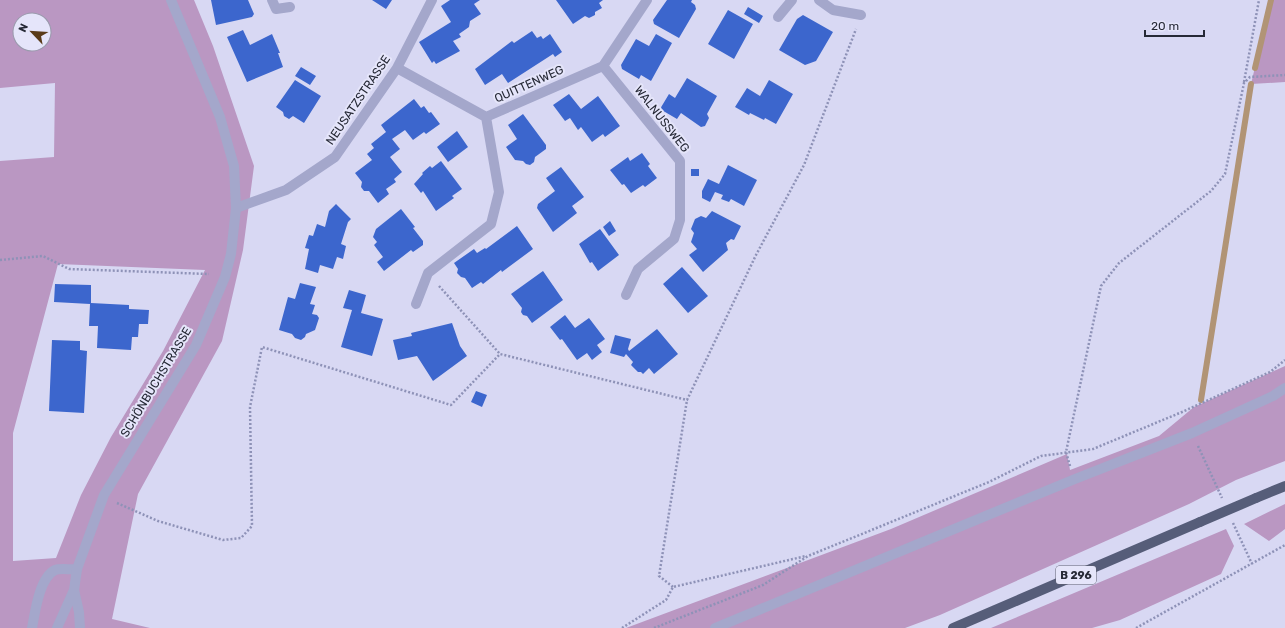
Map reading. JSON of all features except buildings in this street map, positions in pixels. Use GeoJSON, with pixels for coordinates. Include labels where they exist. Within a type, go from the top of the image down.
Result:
{"type":"FeatureCollection","features":[{"type":"Feature","properties":{"kind":"main road","name":"B 296"},"geometry":{"type":"LineString","coordinates":[[953,628],[1285,486]]}},
{"type":"Feature","properties":{"kind":"street","name":"SCHÖNBUCHSTRASSE"},"geometry":{"type":"LineString","coordinates":[[57,628],[74,590],[77,569],[104,495],[196,345],[225,277],[231,254],[236,208],[234,166],[220,117],[171,0]]}},
{"type":"Feature","properties":{"kind":"street"},"geometry":{"type":"LineString","coordinates":[[272,0],[276,9],[290,8]]}},
{"type":"Feature","properties":{"kind":"street","name":"NEUSATZSTRASSE"},"geometry":{"type":"LineString","coordinates":[[236,208],[286,190],[335,157],[397,68],[432,0]]}},
{"type":"Feature","properties":{"kind":"street"},"geometry":{"type":"LineString","coordinates":[[603,66],[647,0]]}},
{"type":"Feature","properties":{"kind":"street"},"geometry":{"type":"LineString","coordinates":[[778,17],[792,0]]}},
{"type":"Feature","properties":{"kind":"street"},"geometry":{"type":"LineString","coordinates":[[819,0],[833,10],[861,15]]}},
{"type":"Feature","properties":{"kind":"street","name":"QUITTENWEG"},"geometry":{"type":"LineString","coordinates":[[397,68],[486,117],[603,66]]}},
{"type":"Feature","properties":{"kind":"street","name":"WALNUSSWEG"},"geometry":{"type":"LineString","coordinates":[[603,66],[680,161],[680,220],[674,239],[638,268],[626,295]]}},
{"type":"Feature","properties":{"kind":"street"},"geometry":{"type":"LineString","coordinates":[[416,304],[428,273],[491,224],[499,192],[486,117]]}},
{"type":"Feature","properties":{"kind":"street"},"geometry":{"type":"LineString","coordinates":[[715,628],[1038,494],[1192,433],[1273,396],[1285,388]]}},
{"type":"Feature","properties":{"kind":"street"},"geometry":{"type":"LineString","coordinates":[[32,628],[37,600],[50,575],[55,570],[77,569]]}},
{"type":"Feature","properties":{"kind":"street","name":"SCHÖNBUCHSTRASSE"},"geometry":{"type":"LineString","coordinates":[[74,590],[79,612],[80,628]]}},
{"type":"Feature","properties":{"kind":"path"},"geometry":{"type":"LineString","coordinates":[[1066,452],[1101,286],[1119,263],[1211,191],[1225,174],[1259,0]]}},
{"type":"Feature","properties":{"kind":"path"},"geometry":{"type":"LineString","coordinates":[[1244,83],[1250,77],[1285,75]]}},
{"type":"Feature","properties":{"kind":"path"},"geometry":{"type":"LineString","coordinates":[[0,260],[43,256],[69,269],[209,274]]}},
{"type":"Feature","properties":{"kind":"path"},"geometry":{"type":"LineString","coordinates":[[428,273],[500,354]]}},
{"type":"Feature","properties":{"kind":"path"},"geometry":{"type":"LineString","coordinates":[[121,506],[158,521],[223,540],[241,538],[252,526],[250,407],[262,347]]}},
{"type":"Feature","properties":{"kind":"path"},"geometry":{"type":"LineString","coordinates":[[622,628],[666,600],[674,587],[808,556],[989,482],[1041,456],[1093,449],[1182,412],[1270,372],[1285,360]]}},
{"type":"Feature","properties":{"kind":"path"},"geometry":{"type":"LineString","coordinates":[[674,587],[659,576],[687,400]]}},
{"type":"Feature","properties":{"kind":"path"},"geometry":{"type":"LineString","coordinates":[[1136,628],[1285,545]]}},
{"type":"Feature","properties":{"kind":"path"},"geometry":{"type":"LineString","coordinates":[[654,628],[763,585],[808,556]]}},
{"type":"Feature","properties":{"kind":"shaded area"},"geometry":{"type":"Polygon","coordinates":[[[0,0],[194,0],[213,46],[254,166],[243,250],[222,341],[138,494],[112,619],[150,628],[0,628],[0,161],[54,157],[55,83],[0,88],[0,0]],[[58,264],[13,433],[13,561],[56,558],[81,495],[111,437],[163,351],[205,270],[58,264]]]}},
{"type":"Feature","properties":{"kind":"shaded area"},"geometry":{"type":"Polygon","coordinates":[[[1271,0],[1285,0],[1285,82],[1251,84],[1271,0]]]}},
{"type":"Feature","properties":{"kind":"shaded area"},"geometry":{"type":"Polygon","coordinates":[[[1285,366],[1285,461],[1236,480],[1189,504],[940,615],[905,628],[626,628],[891,529],[1067,454],[1070,470],[1159,436],[1194,407],[1285,366]]]}},
{"type":"Feature","properties":{"kind":"shaded area"},"geometry":{"type":"Polygon","coordinates":[[[1285,504],[1285,529],[1269,541],[1244,524],[1285,504]]]}},
{"type":"Feature","properties":{"kind":"shaded area"},"geometry":{"type":"Polygon","coordinates":[[[1226,529],[1234,546],[1221,574],[1120,620],[1092,628],[991,628],[1226,529]]]}},
{"type":"Feature","properties":{"kind":"waterway"},"geometry":{"type":"LineString","coordinates":[[1255,68],[1271,0]]}},
{"type":"Feature","properties":{"kind":"waterway"},"geometry":{"type":"LineString","coordinates":[[1201,400],[1251,84]]}}]}
